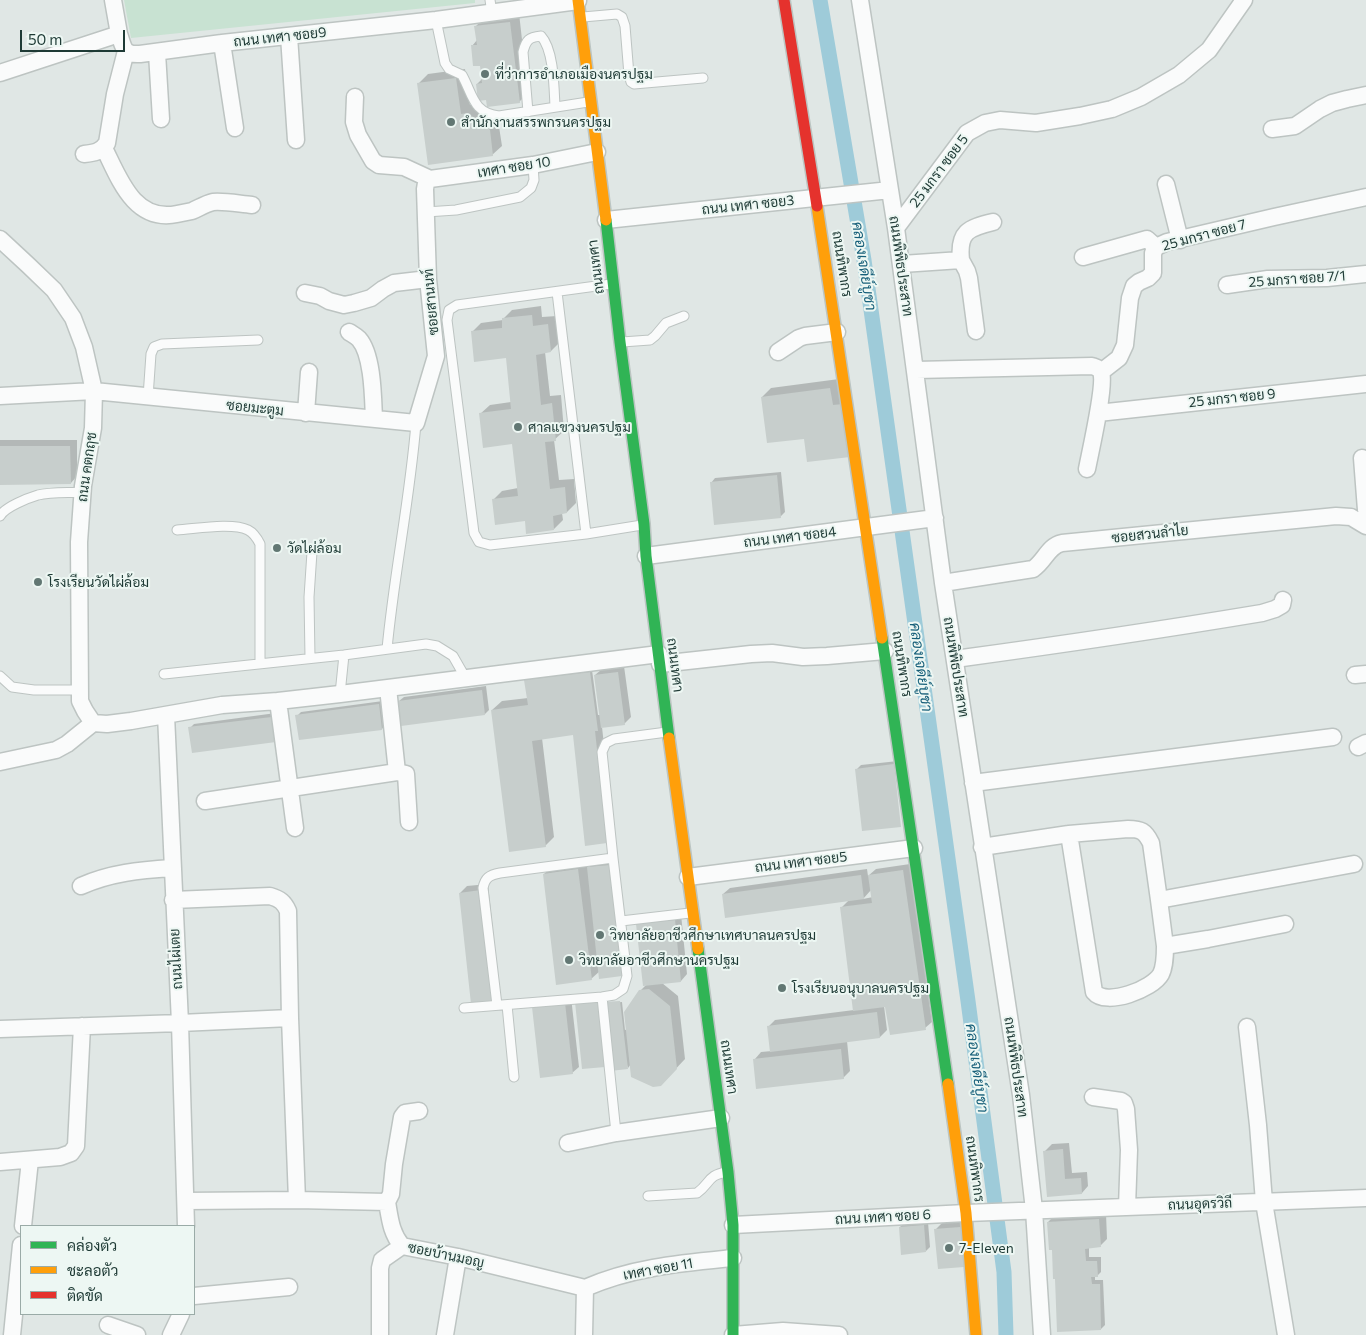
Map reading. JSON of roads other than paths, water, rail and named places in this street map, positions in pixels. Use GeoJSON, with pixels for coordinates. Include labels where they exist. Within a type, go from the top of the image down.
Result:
{"type":"FeatureCollection","features":[{"type":"Feature","properties":{"kind":"street"},"geometry":{"type":"LineString","coordinates":[[84,154],[99,151],[107,143],[115,94],[126,52],[119,34],[113,0]]}},
{"type":"Feature","properties":{"kind":"street","name":"ถนนทิพากร"},"geometry":{"type":"LineString","coordinates":[[784,0],[824,197],[837,332],[873,526],[885,651],[966,1213],[976,1335]]}},
{"type":"Feature","properties":{"kind":"street","name":"ถนนพิพิธประสาท"},"geometry":{"type":"LineString","coordinates":[[860,0],[884,190],[896,228],[902,264],[916,370],[929,519],[943,583],[955,658],[982,847],[1021,1095],[1034,1210],[1042,1335]]}},
{"type":"Feature","properties":{"kind":"street","name":"25 มกรา ซอย 5"},"geometry":{"type":"LineString","coordinates":[[896,228],[967,133],[985,123],[1000,120],[1036,123],[1080,116],[1112,109],[1141,96],[1179,75],[1209,50],[1244,0]]}},
{"type":"Feature","properties":{"kind":"street","name":"ถนน เทศา ซอย9"},"geometry":{"type":"LineString","coordinates":[[126,52],[132,55],[157,53],[222,43],[436,20],[491,6],[579,6]]}},
{"type":"Feature","properties":{"kind":"street","name":"ถนนเทศา"},"geometry":{"type":"LineString","coordinates":[[579,6],[668,732],[728,1172],[733,1225],[733,1335]]}},
{"type":"Feature","properties":{"kind":"street"},"geometry":{"type":"LineString","coordinates":[[0,73],[119,34]]}},
{"type":"Feature","properties":{"kind":"street"},"geometry":{"type":"LineString","coordinates":[[289,36],[296,140]]}},
{"type":"Feature","properties":{"kind":"street"},"geometry":{"type":"LineString","coordinates":[[222,43],[235,128]]}},
{"type":"Feature","properties":{"kind":"street"},"geometry":{"type":"LineString","coordinates":[[157,53],[161,119]]}},
{"type":"Feature","properties":{"kind":"street"},"geometry":{"type":"LineString","coordinates":[[1272,129],[1295,126],[1332,103],[1366,96]]}},
{"type":"Feature","properties":{"kind":"street"},"geometry":{"type":"LineString","coordinates":[[356,97],[354,122],[358,135],[373,161],[380,165],[404,167],[430,179]]}},
{"type":"Feature","properties":{"kind":"street"},"geometry":{"type":"LineString","coordinates":[[104,148],[123,187],[134,201],[147,212],[161,216],[174,215],[192,211],[215,202],[252,206]]}},
{"type":"Feature","properties":{"kind":"street","name":"เทศา ซอย 10"},"geometry":{"type":"LineString","coordinates":[[430,179],[533,164],[597,152]]}},
{"type":"Feature","properties":{"kind":"street","name":"ซอยสานนท์"},"geometry":{"type":"LineString","coordinates":[[416,423],[436,356],[428,279],[425,189],[426,183],[430,179]]}},
{"type":"Feature","properties":{"kind":"street"},"geometry":{"type":"LineString","coordinates":[[1166,184],[1180,240]]}},
{"type":"Feature","properties":{"kind":"street","name":"ถนน เทศา ซอย3"},"geometry":{"type":"LineString","coordinates":[[606,220],[884,190]]}},
{"type":"Feature","properties":{"kind":"street","name":"25 มกรา ซอย 7"},"geometry":{"type":"LineString","coordinates":[[1101,372],[1119,358],[1124,345],[1130,298],[1134,286],[1153,273],[1156,247],[1167,242],[1366,197]]}},
{"type":"Feature","properties":{"kind":"street"},"geometry":{"type":"LineString","coordinates":[[976,331],[969,278],[961,260],[960,247],[964,235],[974,226],[993,222]]}},
{"type":"Feature","properties":{"kind":"street","name":"ถนน คตกฤช"},"geometry":{"type":"LineString","coordinates":[[0,239],[54,290],[73,318],[84,347],[94,391],[93,428],[83,492],[79,542],[80,701],[93,723]]}},
{"type":"Feature","properties":{"kind":"street"},"geometry":{"type":"LineString","coordinates":[[1083,258],[1147,239],[1156,247]]}},
{"type":"Feature","properties":{"kind":"street"},"geometry":{"type":"LineString","coordinates":[[902,264],[961,260]]}},
{"type":"Feature","properties":{"kind":"street","name":"25 มกรา ซอย 7/1"},"geometry":{"type":"LineString","coordinates":[[1227,285],[1268,278],[1327,278],[1366,274]]}},
{"type":"Feature","properties":{"kind":"street"},"geometry":{"type":"LineString","coordinates":[[305,293],[320,296],[330,302],[344,305],[354,304],[371,298],[383,288],[394,283],[428,279]]}},
{"type":"Feature","properties":{"kind":"street"},"geometry":{"type":"LineString","coordinates":[[349,332],[358,339],[366,350],[370,367],[374,419]]}},
{"type":"Feature","properties":{"kind":"street"},"geometry":{"type":"LineString","coordinates":[[778,352],[799,338],[837,332]]}},
{"type":"Feature","properties":{"kind":"street"},"geometry":{"type":"LineString","coordinates":[[916,370],[1092,366],[1098,368],[1102,379],[1098,413],[1087,469]]}},
{"type":"Feature","properties":{"kind":"street"},"geometry":{"type":"LineString","coordinates":[[306,413],[309,372]]}},
{"type":"Feature","properties":{"kind":"street","name":"25 มกรา ซอย 9"},"geometry":{"type":"LineString","coordinates":[[1098,413],[1366,384]]}},
{"type":"Feature","properties":{"kind":"street","name":"ซอยมะตูม"},"geometry":{"type":"LineString","coordinates":[[0,396],[94,391],[416,423]]}},
{"type":"Feature","properties":{"kind":"street"},"geometry":{"type":"LineString","coordinates":[[1362,458],[1366,510]]}},
{"type":"Feature","properties":{"kind":"street","name":"ซอยสวนลำไย"},"geometry":{"type":"LineString","coordinates":[[943,583],[1033,569],[1053,546],[1062,543],[1336,516],[1351,517],[1366,526]]}},
{"type":"Feature","properties":{"kind":"street","name":"ถนน เทศา ซอย4"},"geometry":{"type":"LineString","coordinates":[[646,556],[929,519]]}},
{"type":"Feature","properties":{"kind":"street"},"geometry":{"type":"LineString","coordinates":[[955,658],[1086,641],[1262,613],[1282,605],[1283,600]]}},
{"type":"Feature","properties":{"kind":"street"},"geometry":{"type":"LineString","coordinates":[[0,762],[56,750],[67,744],[93,723],[107,724],[132,721],[222,705],[340,694],[465,677],[660,659],[772,653],[803,657],[885,651]]}},
{"type":"Feature","properties":{"kind":"street"},"geometry":{"type":"LineString","coordinates":[[388,688],[397,772]]}},
{"type":"Feature","properties":{"kind":"street"},"geometry":{"type":"LineString","coordinates":[[278,701],[295,828]]}},
{"type":"Feature","properties":{"kind":"street","name":"ถนนไผ่เตย"},"geometry":{"type":"LineString","coordinates":[[166,715],[180,1023],[186,1225]]}},
{"type":"Feature","properties":{"kind":"street"},"geometry":{"type":"LineString","coordinates":[[974,783],[1333,737]]}},
{"type":"Feature","properties":{"kind":"street"},"geometry":{"type":"LineString","coordinates":[[205,801],[397,772],[406,774],[409,822]]}},
{"type":"Feature","properties":{"kind":"street"},"geometry":{"type":"LineString","coordinates":[[982,847],[1070,834],[1128,828],[1141,831],[1147,836],[1151,843],[1165,946],[1165,961],[1161,974],[1153,982],[1133,992],[1116,997],[1102,997],[1096,996],[1094,992],[1070,834]]}},
{"type":"Feature","properties":{"kind":"street","name":"ถนน เทศา ซอย5"},"geometry":{"type":"LineString","coordinates":[[688,877],[914,848]]}},
{"type":"Feature","properties":{"kind":"street"},"geometry":{"type":"LineString","coordinates":[[1159,900],[1354,864]]}},
{"type":"Feature","properties":{"kind":"street"},"geometry":{"type":"LineString","coordinates":[[81,886],[91,881],[120,873],[172,868]]}},
{"type":"Feature","properties":{"kind":"street"},"geometry":{"type":"LineString","coordinates":[[174,900],[270,896],[279,898],[285,903],[288,912],[297,1200]]}},
{"type":"Feature","properties":{"kind":"street"},"geometry":{"type":"LineString","coordinates":[[1165,946],[1285,924]]}},
{"type":"Feature","properties":{"kind":"street"},"geometry":{"type":"LineString","coordinates":[[0,1029],[290,1018]]}},
{"type":"Feature","properties":{"kind":"street"},"geometry":{"type":"LineString","coordinates":[[0,1162],[60,1157],[71,1153],[76,1146],[82,1026]]}},
{"type":"Feature","properties":{"kind":"street"},"geometry":{"type":"LineString","coordinates":[[1247,1026],[1264,1202],[1286,1335]]}},
{"type":"Feature","properties":{"kind":"street"},"geometry":{"type":"LineString","coordinates":[[1093,1097],[1121,1101],[1126,1109],[1129,1150],[1127,1207]]}},
{"type":"Feature","properties":{"kind":"street"},"geometry":{"type":"LineString","coordinates":[[186,1200],[387,1202],[391,1194],[402,1117],[404,1114],[420,1111]]}},
{"type":"Feature","properties":{"kind":"street"},"geometry":{"type":"LineString","coordinates":[[568,1143],[616,1133],[721,1118]]}},
{"type":"Feature","properties":{"kind":"street"},"geometry":{"type":"LineString","coordinates":[[23,1225],[30,1160]]}},
{"type":"Feature","properties":{"kind":"street","name":"ถนนอุดรวิถี"},"geometry":{"type":"LineString","coordinates":[[1034,1210],[1366,1198]]}},
{"type":"Feature","properties":{"kind":"street","name":"ซอยบ้านมอญ"},"geometry":{"type":"LineString","coordinates":[[387,1202],[391,1226],[396,1239],[402,1246],[458,1256],[585,1288]]}},
{"type":"Feature","properties":{"kind":"street","name":"ถนน เทศา ซอย 6"},"geometry":{"type":"LineString","coordinates":[[733,1225],[1034,1210]]}},
{"type":"Feature","properties":{"kind":"street"},"geometry":{"type":"LineString","coordinates":[[380,1335],[380,1268],[382,1260],[402,1246]]}},
{"type":"Feature","properties":{"kind":"street"},"geometry":{"type":"LineString","coordinates":[[12,1335],[20,1255]]}},
{"type":"Feature","properties":{"kind":"street"},"geometry":{"type":"LineString","coordinates":[[445,1335],[458,1256]]}},
{"type":"Feature","properties":{"kind":"street","name":"เทศา ซอย 11"},"geometry":{"type":"LineString","coordinates":[[585,1288],[650,1268],[734,1258]]}},
{"type":"Feature","properties":{"kind":"street"},"geometry":{"type":"LineString","coordinates":[[195,1296],[289,1287]]}},
{"type":"Feature","properties":{"kind":"street"},"geometry":{"type":"LineString","coordinates":[[584,1335],[585,1288]]}},
{"type":"Feature","properties":{"kind":"street"},"geometry":{"type":"LineString","coordinates":[[171,1335],[180,1315]]}},
{"type":"Feature","properties":{"kind":"street"},"geometry":{"type":"LineString","coordinates":[[108,1325],[137,1335]]}},
{"type":"Feature","properties":{"kind":"street"},"geometry":{"type":"LineString","coordinates":[[733,1335],[783,1331],[839,1335]]}},
{"type":"Feature","properties":{"kind":"lane"},"geometry":{"type":"LineString","coordinates":[[579,6],[617,14],[622,17],[625,26],[631,82],[634,84],[703,78]]}},
{"type":"Feature","properties":{"kind":"lane"},"geometry":{"type":"LineString","coordinates":[[436,20],[445,64],[462,75],[471,96],[486,113],[499,116],[590,102]]}},
{"type":"Feature","properties":{"kind":"lane"},"geometry":{"type":"LineString","coordinates":[[528,112],[523,52],[525,44],[530,38],[536,36],[541,36],[546,42],[550,53],[555,107]]}},
{"type":"Feature","properties":{"kind":"lane"},"geometry":{"type":"LineString","coordinates":[[426,212],[456,210],[520,196],[531,188],[534,180],[533,164]]}},
{"type":"Feature","properties":{"kind":"lane"},"geometry":{"type":"LineString","coordinates":[[614,284],[457,305],[449,310],[447,320],[474,533],[479,542],[490,545],[586,534],[644,524]]}},
{"type":"Feature","properties":{"kind":"lane"},"geometry":{"type":"LineString","coordinates":[[557,292],[586,534]]}},
{"type":"Feature","properties":{"kind":"lane"},"geometry":{"type":"LineString","coordinates":[[620,342],[650,340],[666,323],[684,316]]}},
{"type":"Feature","properties":{"kind":"lane"},"geometry":{"type":"LineString","coordinates":[[148,397],[151,354],[154,347],[162,344],[258,340]]}},
{"type":"Feature","properties":{"kind":"lane"},"geometry":{"type":"LineString","coordinates":[[387,649],[391,608],[412,469],[416,423]]}},
{"type":"Feature","properties":{"kind":"lane"},"geometry":{"type":"LineString","coordinates":[[0,516],[16,504],[39,495],[83,492]]}},
{"type":"Feature","properties":{"kind":"lane"},"geometry":{"type":"LineString","coordinates":[[177,530],[234,526],[247,529],[256,536],[260,544],[260,663]]}},
{"type":"Feature","properties":{"kind":"lane"},"geometry":{"type":"LineString","coordinates":[[310,658],[309,597],[312,552]]}},
{"type":"Feature","properties":{"kind":"lane"},"geometry":{"type":"LineString","coordinates":[[164,674],[344,655],[426,644],[437,646],[453,656],[465,677]]}},
{"type":"Feature","properties":{"kind":"lane"},"geometry":{"type":"LineString","coordinates":[[340,694],[344,655]]}},
{"type":"Feature","properties":{"kind":"lane"},"geometry":{"type":"LineString","coordinates":[[0,676],[12,687],[34,690],[80,690]]}},
{"type":"Feature","properties":{"kind":"lane"},"geometry":{"type":"LineString","coordinates":[[464,1008],[602,997],[614,995],[623,989],[627,976],[602,752],[606,743],[614,739],[668,732]]}},
{"type":"Feature","properties":{"kind":"lane"},"geometry":{"type":"LineString","coordinates":[[514,1077],[483,888],[485,880],[490,875],[500,873],[613,858]]}},
{"type":"Feature","properties":{"kind":"lane"},"geometry":{"type":"LineString","coordinates":[[621,921],[693,913]]}},
{"type":"Feature","properties":{"kind":"lane"},"geometry":{"type":"LineString","coordinates":[[602,997],[616,1133]]}},
{"type":"Feature","properties":{"kind":"lane"},"geometry":{"type":"LineString","coordinates":[[648,1196],[697,1193],[716,1174],[728,1172]]}},
{"type":"Feature","properties":{"kind":"waterway","name":"คลองเจดีย์บูชา"},"geometry":{"type":"LineString","coordinates":[[820,0],[864,260],[968,1001],[1004,1272],[1006,1335]]}},
{"type":"Feature","properties":{"kind":"place","name":"ที่ว่าการอำเภอเมืองนครปฐม"},"geometry":{"type":"Point","coordinates":[485,74]}},
{"type":"Feature","properties":{"kind":"place","name":"สำนักงานสรรพกรนครปฐม"},"geometry":{"type":"Point","coordinates":[451,122]}},
{"type":"Feature","properties":{"kind":"place","name":"ศาลแขวงนครปฐม"},"geometry":{"type":"Point","coordinates":[518,427]}},
{"type":"Feature","properties":{"kind":"place","name":"วัดไผ่ล้อม"},"geometry":{"type":"Point","coordinates":[277,548]}},
{"type":"Feature","properties":{"kind":"place","name":"โรงเรียนวัดไผ่ล้อม"},"geometry":{"type":"Point","coordinates":[38,582]}},
{"type":"Feature","properties":{"kind":"place","name":"วิทยาลัยอาชีวศึกษาเทศบาลนครปฐม"},"geometry":{"type":"Point","coordinates":[600,935]}},
{"type":"Feature","properties":{"kind":"place","name":"วิทยาลัยอาชีวศึกษานครปฐม"},"geometry":{"type":"Point","coordinates":[569,960]}},
{"type":"Feature","properties":{"kind":"place","name":"โรงเรียนอนุบาลนครปฐม"},"geometry":{"type":"Point","coordinates":[782,988]}},
{"type":"Feature","properties":{"kind":"place","name":"7-Eleven"},"geometry":{"type":"Point","coordinates":[949,1248]}}]}
